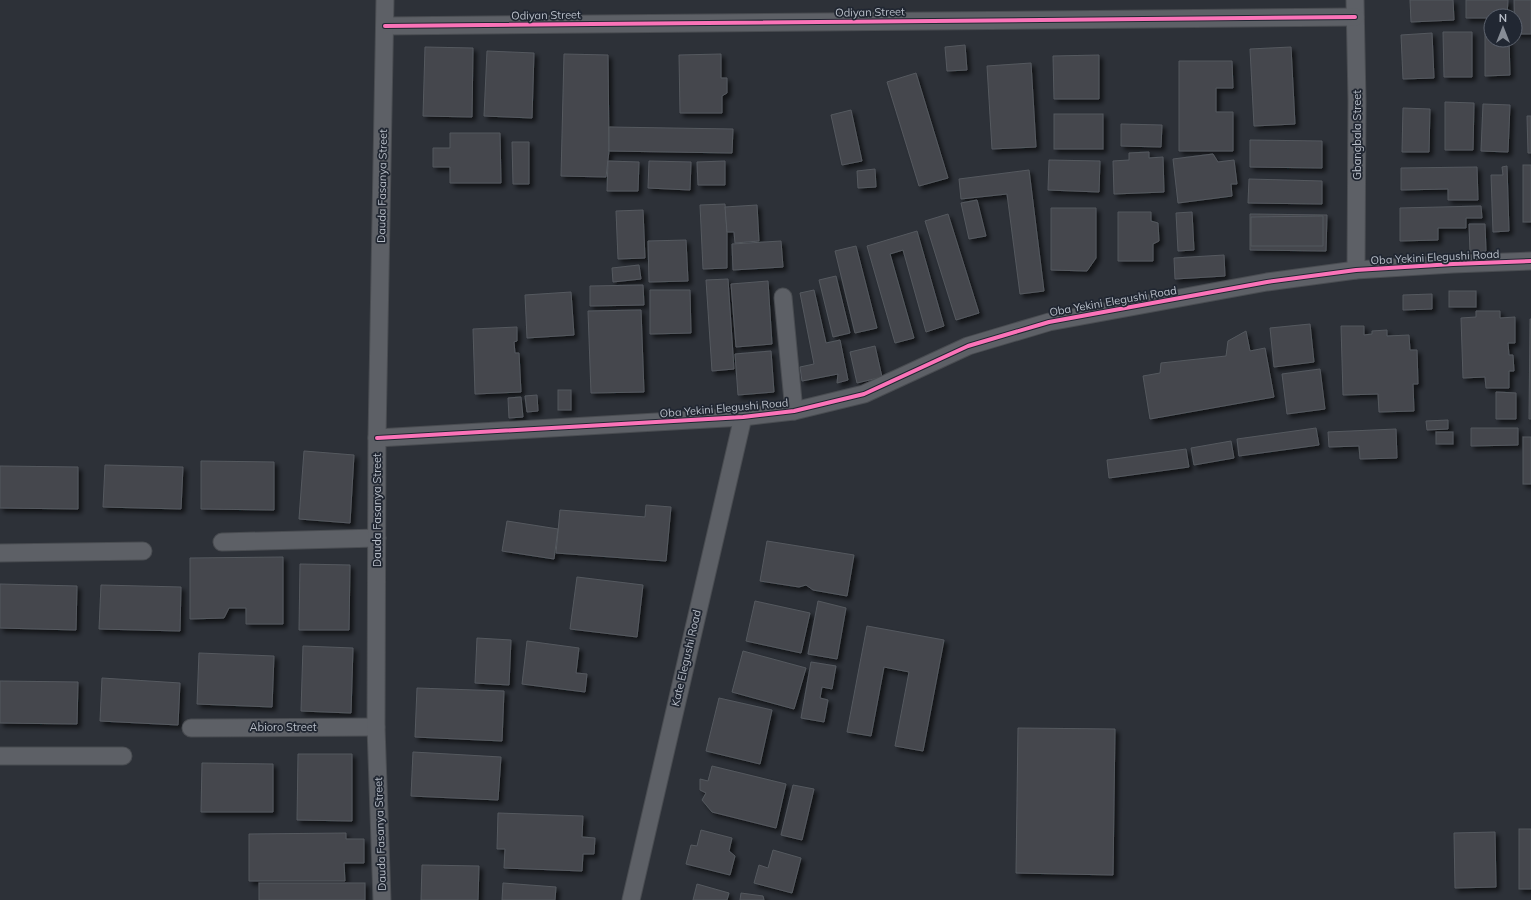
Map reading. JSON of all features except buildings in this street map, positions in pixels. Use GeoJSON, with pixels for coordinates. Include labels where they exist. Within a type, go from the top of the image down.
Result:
{"type":"FeatureCollection","features":[{"type":"Feature","properties":{"kind":"street","name":"Dauda Fasanya Street"},"geometry":{"type":"LineString","coordinates":[[382,900],[376,727],[376,538],[385,0]]}},
{"type":"Feature","properties":{"kind":"street","name":"Odiyan Street"},"geometry":{"type":"LineString","coordinates":[[385,26],[1355,8]]}},
{"type":"Feature","properties":{"kind":"street","name":"Gbangbala Street"},"geometry":{"type":"LineString","coordinates":[[1355,8],[1357,101],[1356,270]]}},
{"type":"Feature","properties":{"kind":"street","name":"Oba Yekini Elegushi Road"},"geometry":{"type":"LineString","coordinates":[[377,438],[743,417],[794,411],[864,394],[968,346],[1049,322],[1267,282],[1356,270],[1531,261]]}},
{"type":"Feature","properties":{"kind":"street"},"geometry":{"type":"LineString","coordinates":[[783,297],[794,411]]}},
{"type":"Feature","properties":{"kind":"street","name":"Kate Elegushi Road"},"geometry":{"type":"LineString","coordinates":[[631,900],[743,417]]}},
{"type":"Feature","properties":{"kind":"street"},"geometry":{"type":"LineString","coordinates":[[222,542],[376,538]]}},
{"type":"Feature","properties":{"kind":"street"},"geometry":{"type":"LineString","coordinates":[[0,553],[142,551]]}},
{"type":"Feature","properties":{"kind":"street","name":"Abioro Street"},"geometry":{"type":"LineString","coordinates":[[191,728],[376,727]]}},
{"type":"Feature","properties":{"kind":"street"},"geometry":{"type":"LineString","coordinates":[[0,756],[123,756]]}},
{"type":"Feature","properties":{"kind":"cycle path"},"geometry":{"type":"LineString","coordinates":[[385,26],[1355,17]]}},
{"type":"Feature","properties":{"kind":"cycle path"},"geometry":{"type":"LineString","coordinates":[[377,438],[743,417],[794,411],[864,394],[968,346],[1049,322],[1267,282],[1356,270],[1531,261]]}}]}
